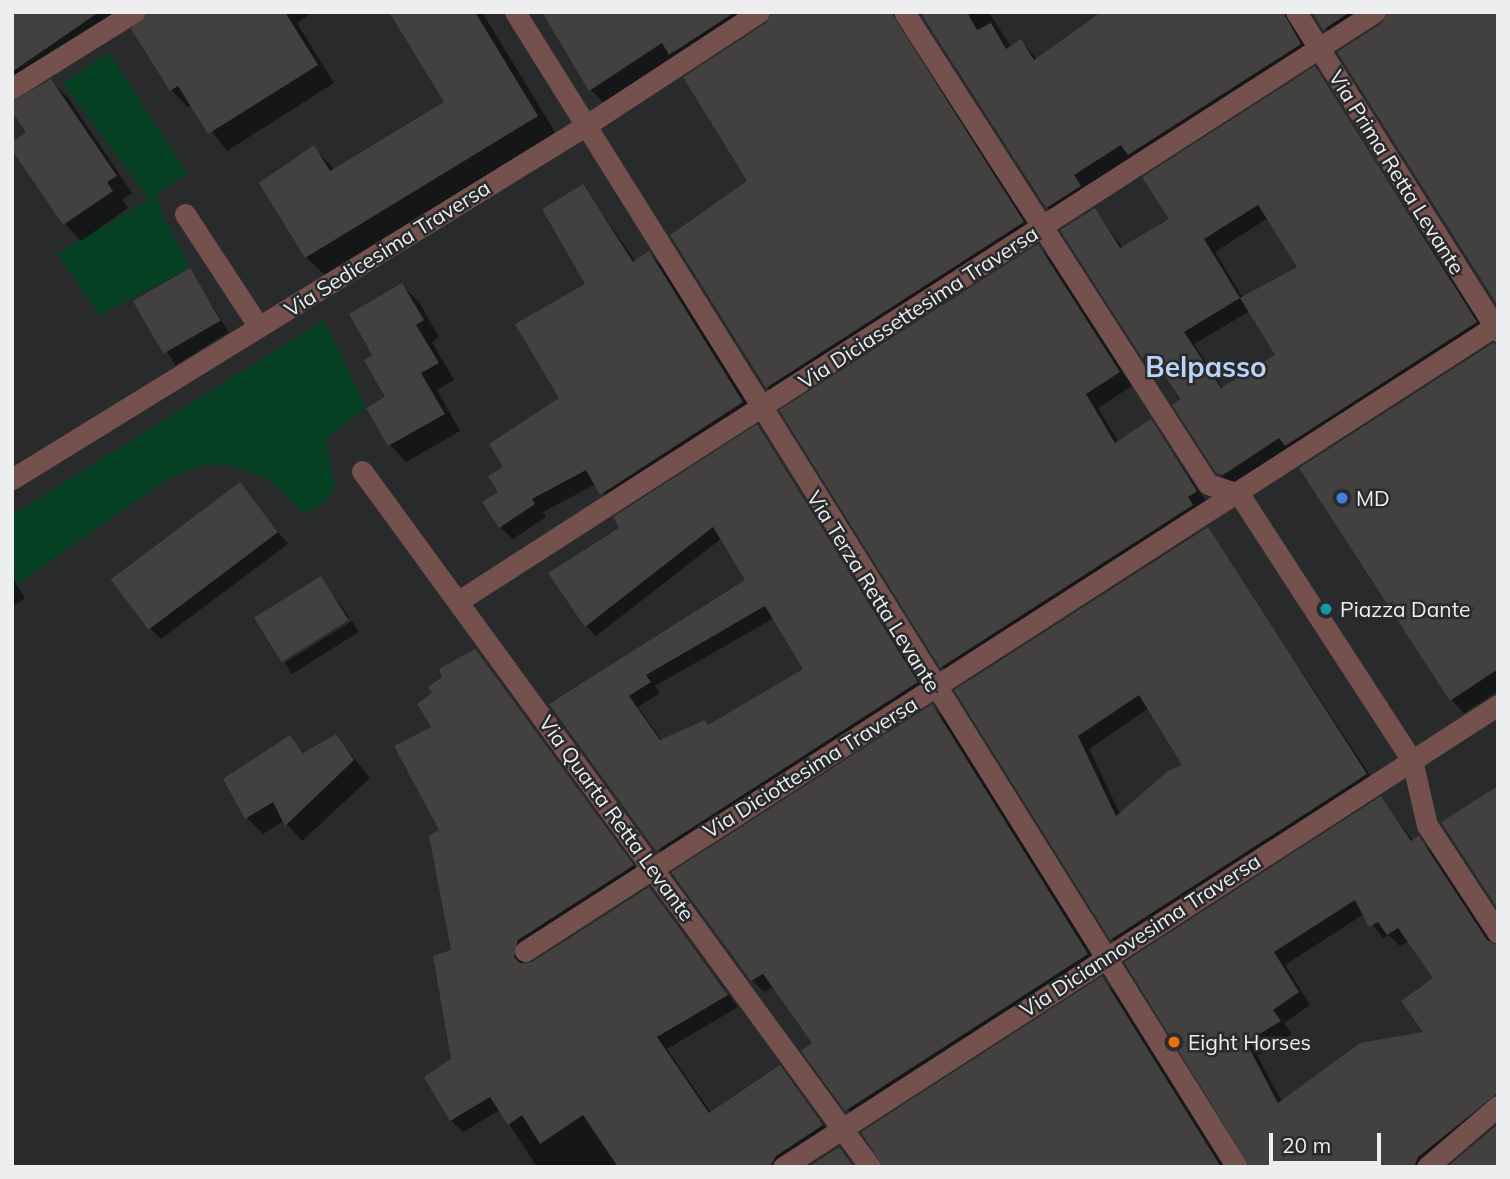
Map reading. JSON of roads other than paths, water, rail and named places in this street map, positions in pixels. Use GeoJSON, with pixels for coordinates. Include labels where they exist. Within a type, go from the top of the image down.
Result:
{"type":"FeatureCollection","features":[{"type":"Feature","properties":{"kind":"street"},"geometry":{"type":"LineString","coordinates":[[12,88],[134,12]]}},
{"type":"Feature","properties":{"kind":"street","name":"Via Terza Retta Levante"},"geometry":{"type":"LineString","coordinates":[[514,12],[759,409],[1237,1167]]}},
{"type":"Feature","properties":{"kind":"street","name":"Via Sedicesima Traversa"},"geometry":{"type":"LineString","coordinates":[[12,479],[585,126],[759,12]]}},
{"type":"Feature","properties":{"kind":"street"},"geometry":{"type":"LineString","coordinates":[[904,12],[1208,484],[1239,494],[1412,760],[1427,825],[1498,933]]}},
{"type":"Feature","properties":{"kind":"street","name":"Via Prima Retta Levante"},"geometry":{"type":"LineString","coordinates":[[1296,12],[1497,327]]}},
{"type":"Feature","properties":{"kind":"street","name":"Via Diciassettesima Traversa"},"geometry":{"type":"LineString","coordinates":[[460,600],[1375,12]]}},
{"type":"Feature","properties":{"kind":"street"},"geometry":{"type":"LineString","coordinates":[[185,214],[259,327]]}},
{"type":"Feature","properties":{"kind":"street","name":"Via Diciottesima Traversa"},"geometry":{"type":"LineString","coordinates":[[525,951],[1497,327]]}},
{"type":"Feature","properties":{"kind":"street","name":"Via Quarta Retta Levante"},"geometry":{"type":"LineString","coordinates":[[362,471],[460,600],[870,1167]]}},
{"type":"Feature","properties":{"kind":"street","name":"Via Diciannovesima Traversa"},"geometry":{"type":"LineString","coordinates":[[783,1167],[1105,956],[1498,705]]}},
{"type":"Feature","properties":{"kind":"street"},"geometry":{"type":"LineString","coordinates":[[1427,1167],[1498,1106]]}},
{"type":"Feature","properties":{"kind":"place","name":"MD"},"geometry":{"type":"Point","coordinates":[1342,498]}},
{"type":"Feature","properties":{"kind":"place","name":"Piazza Dante"},"geometry":{"type":"Point","coordinates":[1326,609]}},
{"type":"Feature","properties":{"kind":"place","name":"Eight Horses"},"geometry":{"type":"Point","coordinates":[1174,1042]}},
{"type":"Feature","properties":{"kind":"district","name":"Belpasso"},"geometry":{"type":"Point","coordinates":[1206,367]}}]}
